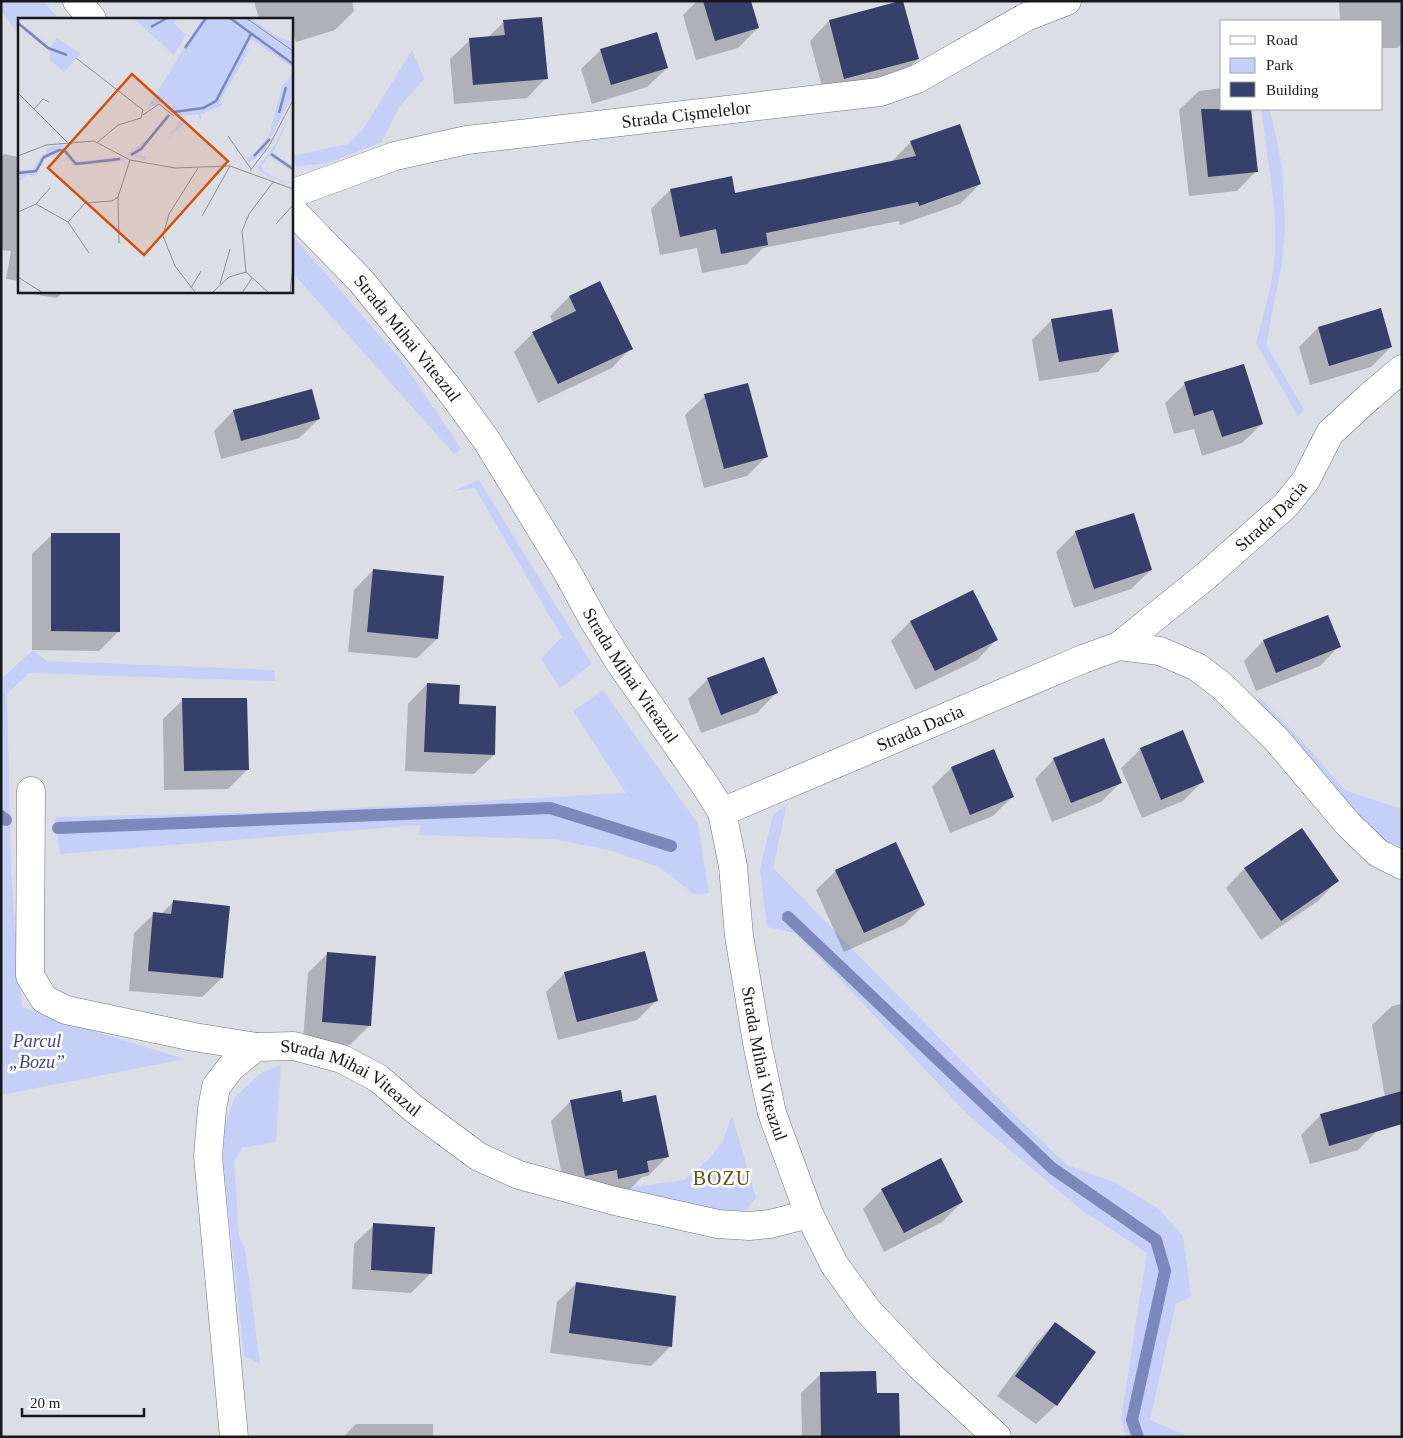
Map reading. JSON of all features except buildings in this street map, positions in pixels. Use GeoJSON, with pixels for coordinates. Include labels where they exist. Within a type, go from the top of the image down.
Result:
{"type":"FeatureCollection","features":[{"type":"Feature","properties":{"kind":"street"},"geometry":{"type":"LineString","coordinates":[[77,1],[91,18]]}},
{"type":"Feature","properties":{"kind":"street","name":"Strada Cișmelelor"},"geometry":{"type":"LineString","coordinates":[[292,194],[395,156],[466,140],[880,92],[917,80],[1026,17],[1067,1]]}},
{"type":"Feature","properties":{"kind":"street","name":"Strada Mihai Viteazul"},"geometry":{"type":"LineString","coordinates":[[292,210],[361,281],[448,389],[487,441],[566,570],[618,660],[722,812],[733,866],[741,946],[758,1048],[772,1113],[809,1214],[834,1264],[868,1311],[922,1368],[998,1437]]}},
{"type":"Feature","properties":{"kind":"street","name":"Strada Dacia"},"geometry":{"type":"LineString","coordinates":[[722,812],[1083,659],[1119,646],[1207,575],[1285,506],[1306,480],[1330,433],[1369,396],[1402,369]]}},
{"type":"Feature","properties":{"kind":"street","name":"Strada Dacia"},"geometry":{"type":"LineString","coordinates":[[1119,646],[1160,650],[1197,667],[1222,686],[1276,739],[1348,824],[1378,853],[1402,865]]}},
{"type":"Feature","properties":{"kind":"street","name":"Strada Mihai Viteazul"},"geometry":{"type":"LineString","coordinates":[[31,791],[30,976],[44,998],[66,1010],[194,1037],[256,1047],[294,1046],[342,1060],[378,1078],[414,1109],[479,1157],[519,1175],[614,1201],[718,1224],[749,1226],[770,1224],[809,1214]]}},
{"type":"Feature","properties":{"kind":"street","name":"Strada Mihai Viteazul"},"geometry":{"type":"LineString","coordinates":[[234,1437],[208,1156],[212,1108],[216,1088],[230,1067],[256,1047]]}},
{"type":"Feature","properties":{"kind":"green space"},"geometry":{"type":"Polygon","coordinates":[[[1,1],[43,1],[58,18],[18,18],[18,34],[1,11],[1,1]]]}},
{"type":"Feature","properties":{"kind":"green space"},"geometry":{"type":"Polygon","coordinates":[[[412,50],[424,79],[399,107],[382,142],[328,163],[292,167],[292,156],[348,144],[364,128],[412,50]]]}},
{"type":"Feature","properties":{"kind":"green space"},"geometry":{"type":"Polygon","coordinates":[[[1261,110],[1270,110],[1282,166],[1285,225],[1282,262],[1266,345],[1304,410],[1298,416],[1256,343],[1270,287],[1275,253],[1273,199],[1261,110]]]}},
{"type":"Feature","properties":{"kind":"green space"},"geometry":{"type":"Polygon","coordinates":[[[294,238],[402,361],[461,449],[454,454],[292,272],[292,239],[294,238]]]}},
{"type":"Feature","properties":{"kind":"green space"},"geometry":{"type":"Polygon","coordinates":[[[479,480],[592,664],[560,688],[541,659],[562,637],[475,488],[453,491],[479,480]]]}},
{"type":"Feature","properties":{"kind":"green space","name":"Parcul „Bozu”"},"geometry":{"type":"Polygon","coordinates":[[[33,650],[47,661],[274,670],[275,681],[29,673],[7,694],[11,872],[22,1007],[185,1059],[1,1095],[1,679],[33,650]]]}},
{"type":"Feature","properties":{"kind":"green space"},"geometry":{"type":"Polygon","coordinates":[[[603,690],[698,824],[709,893],[694,894],[659,867],[609,850],[553,839],[419,835],[420,825],[60,854],[55,817],[284,812],[626,793],[573,711],[603,690]]]}},
{"type":"Feature","properties":{"kind":"green space"},"geometry":{"type":"Polygon","coordinates":[[[1259,697],[1301,740],[1345,790],[1402,808],[1402,847],[1381,839],[1256,704],[1259,697]]]}},
{"type":"Feature","properties":{"kind":"green space"},"geometry":{"type":"Polygon","coordinates":[[[787,804],[773,868],[1017,1117],[1067,1165],[1114,1182],[1159,1209],[1183,1236],[1191,1297],[1176,1303],[1150,1420],[1190,1437],[1126,1437],[1121,1419],[1147,1253],[1083,1211],[969,1116],[796,933],[767,927],[760,869],[773,815],[787,804]]]}},
{"type":"Feature","properties":{"kind":"green space"},"geometry":{"type":"Polygon","coordinates":[[[281,1065],[276,1141],[242,1148],[234,1162],[239,1237],[245,1249],[260,1364],[244,1356],[223,1159],[225,1124],[235,1097],[262,1072],[281,1065]]]}},
{"type":"Feature","properties":{"kind":"green space"},"geometry":{"type":"Polygon","coordinates":[[[732,1115],[756,1198],[746,1210],[732,1212],[618,1189],[685,1180],[710,1158],[723,1141],[732,1115]]]}},
{"type":"Feature","properties":{"kind":"waterway"},"geometry":{"type":"LineString","coordinates":[[58,828],[550,808],[671,846]]}},
{"type":"Feature","properties":{"kind":"waterway"},"geometry":{"type":"LineString","coordinates":[[1,816],[6,820]]}},
{"type":"Feature","properties":{"kind":"waterway"},"geometry":{"type":"LineString","coordinates":[[788,917],[1052,1168],[1156,1240],[1165,1271],[1132,1420],[1138,1437]]}},
{"type":"Feature","properties":{"kind":"district","name":"BOZU"},"geometry":{"type":"Point","coordinates":[722,1178]}}]}
